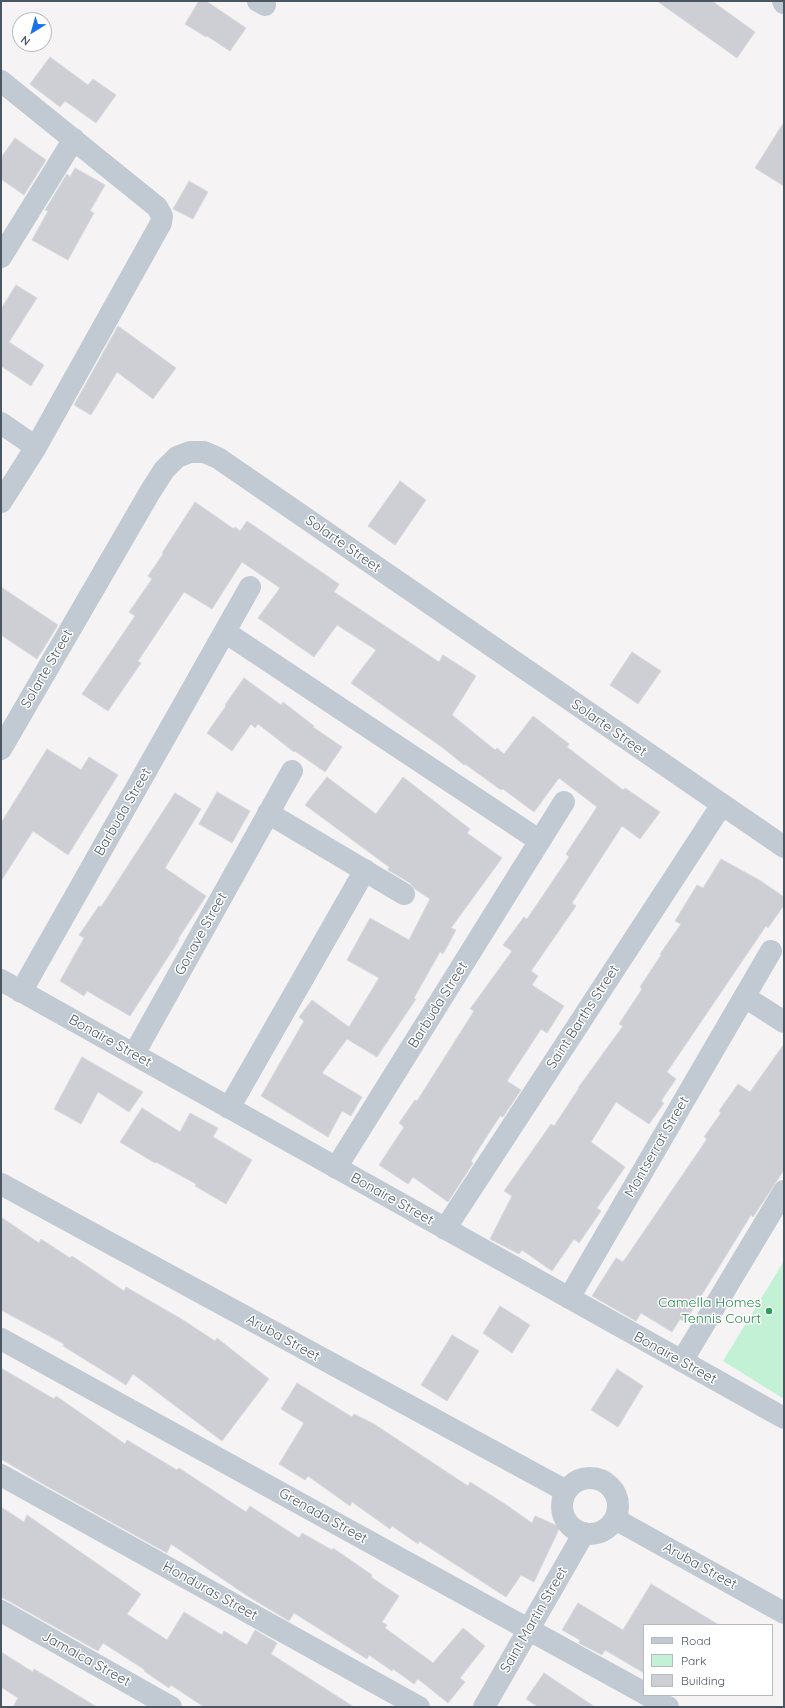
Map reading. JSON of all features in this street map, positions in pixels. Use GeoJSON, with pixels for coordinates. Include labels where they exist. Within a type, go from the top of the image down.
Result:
{"type":"FeatureCollection","features":[{"type":"Feature","properties":{"kind":"street"},"geometry":{"type":"LineString","coordinates":[[1,81],[157,207],[162,216],[161,223],[36,447],[1,502]]}},
{"type":"Feature","properties":{"kind":"street"},"geometry":{"type":"LineString","coordinates":[[1,257],[74,139]]}},
{"type":"Feature","properties":{"kind":"street"},"geometry":{"type":"LineString","coordinates":[[1,423],[36,447]]}},
{"type":"Feature","properties":{"kind":"street","name":"Solarte Street"},"geometry":{"type":"LineString","coordinates":[[1,748],[164,470],[177,457],[190,452],[204,452],[224,462],[721,806],[784,847]]}},
{"type":"Feature","properties":{"kind":"street","name":"Barbuda Street"},"geometry":{"type":"LineString","coordinates":[[21,992],[250,587]]}},
{"type":"Feature","properties":{"kind":"street"},"geometry":{"type":"LineString","coordinates":[[225,632],[540,841]]}},
{"type":"Feature","properties":{"kind":"street","name":"Gonave Street"},"geometry":{"type":"LineString","coordinates":[[134,1054],[292,771]]}},
{"type":"Feature","properties":{"kind":"street","name":"Barbuda Street"},"geometry":{"type":"LineString","coordinates":[[336,1168],[564,802]]}},
{"type":"Feature","properties":{"kind":"street","name":"Saint Barths Street"},"geometry":{"type":"LineString","coordinates":[[445,1229],[721,806]]}},
{"type":"Feature","properties":{"kind":"street"},"geometry":{"type":"LineString","coordinates":[[268,813],[404,894]]}},
{"type":"Feature","properties":{"kind":"street"},"geometry":{"type":"LineString","coordinates":[[229,1108],[365,870]]}},
{"type":"Feature","properties":{"kind":"street","name":"Montserrat Street"},"geometry":{"type":"LineString","coordinates":[[569,1298],[772,951]]}},
{"type":"Feature","properties":{"kind":"street","name":"Bonaire Street"},"geometry":{"type":"LineString","coordinates":[[1,980],[784,1418]]}},
{"type":"Feature","properties":{"kind":"street"},"geometry":{"type":"LineString","coordinates":[[745,997],[784,1022]]}},
{"type":"Feature","properties":{"kind":"street","name":"Aruba Street"},"geometry":{"type":"LineString","coordinates":[[1,1184],[566,1491]]}},
{"type":"Feature","properties":{"kind":"street"},"geometry":{"type":"LineString","coordinates":[[682,1361],[784,1192]]}},
{"type":"Feature","properties":{"kind":"street","name":"Grenada Street"},"geometry":{"type":"LineString","coordinates":[[1,1339],[643,1692]]}},
{"type":"Feature","properties":{"kind":"street","name":"Honduras Street"},"geometry":{"type":"LineString","coordinates":[[1,1475],[419,1707]]}},
{"type":"Feature","properties":{"kind":"street"},"geometry":{"type":"LineString","coordinates":[[582,1479],[597,1479],[604,1481],[617,1498],[617,1512],[615,1519],[602,1532],[596,1534],[577,1531],[570,1526],[563,1513],[562,1506],[566,1491],[576,1481],[582,1479]]}},
{"type":"Feature","properties":{"kind":"street","name":"Aruba Street"},"geometry":{"type":"LineString","coordinates":[[615,1519],[784,1613]]}},
{"type":"Feature","properties":{"kind":"street","name":"Saint Martin Street"},"geometry":{"type":"LineString","coordinates":[[484,1707],[584,1533]]}},
{"type":"Feature","properties":{"kind":"street","name":"Jamaica Street"},"geometry":{"type":"LineString","coordinates":[[1,1611],[171,1707]]}},
{"type":"Feature","properties":{"kind":"street"},"geometry":{"type":"LineString","coordinates":[[649,1696],[668,1707]]}},
{"type":"Feature","properties":{"kind":"green space","name":"Camella Homes Tennis Court"},"geometry":{"type":"Polygon","coordinates":[[[784,1261],[784,1399],[723,1361],[784,1261]]]}},
{"type":"Feature","properties":{"kind":"building"},"geometry":{"type":"Polygon","coordinates":[[[199,1],[206,1],[246,28],[230,51],[185,24],[199,1]]]}},
{"type":"Feature","properties":{"kind":"building"},"geometry":{"type":"Polygon","coordinates":[[[657,1],[712,1],[755,32],[737,58],[657,1]]]}},
{"type":"Feature","properties":{"kind":"building"},"geometry":{"type":"Polygon","coordinates":[[[50,57],[88,85],[93,79],[116,95],[96,123],[65,101],[60,107],[30,84],[50,57]]]}},
{"type":"Feature","properties":{"kind":"building"},"geometry":{"type":"Polygon","coordinates":[[[784,122],[784,186],[755,168],[784,122]]]}},
{"type":"Feature","properties":{"kind":"building"},"geometry":{"type":"Polygon","coordinates":[[[15,138],[46,160],[24,195],[1,179],[1,158],[15,138]]]}},
{"type":"Feature","properties":{"kind":"building"},"geometry":{"type":"Polygon","coordinates":[[[75,168],[105,185],[90,211],[94,213],[68,260],[32,240],[48,211],[45,210],[67,174],[70,177],[75,168]]]}},
{"type":"Feature","properties":{"kind":"building"},"geometry":{"type":"Polygon","coordinates":[[[189,181],[208,192],[193,219],[173,209],[189,181]]]}},
{"type":"Feature","properties":{"kind":"building"},"geometry":{"type":"Polygon","coordinates":[[[16,285],[37,298],[9,342],[44,365],[31,386],[1,366],[1,309],[16,285]]]}},
{"type":"Feature","properties":{"kind":"building"},"geometry":{"type":"Polygon","coordinates":[[[118,326],[176,368],[153,399],[117,372],[91,415],[74,405],[118,326]]]}},
{"type":"Feature","properties":{"kind":"building"},"geometry":{"type":"Polygon","coordinates":[[[400,481],[426,500],[395,545],[368,526],[400,481]]]}},
{"type":"Feature","properties":{"kind":"building"},"geometry":{"type":"Polygon","coordinates":[[[195,502],[234,529],[235,527],[240,531],[247,521],[339,584],[334,592],[439,662],[443,655],[476,676],[452,715],[495,750],[497,748],[504,754],[533,716],[569,744],[567,747],[623,790],[625,788],[660,812],[640,839],[622,826],[572,903],[576,906],[531,971],[538,976],[532,985],[564,1006],[547,1033],[541,1029],[507,1081],[521,1090],[503,1117],[500,1116],[471,1161],[473,1163],[448,1202],[413,1177],[408,1184],[379,1165],[404,1127],[399,1123],[415,1100],[417,1101],[474,1011],[470,1009],[512,951],[503,945],[524,917],[527,919],[569,857],[566,854],[597,807],[559,778],[534,812],[503,789],[501,790],[465,764],[464,765],[443,748],[351,683],[376,650],[337,625],[314,657],[258,618],[280,588],[242,562],[212,609],[184,592],[138,661],[141,663],[108,711],[82,694],[135,616],[129,612],[152,579],[148,576],[195,502]]]}},
{"type":"Feature","properties":{"kind":"building"},"geometry":{"type":"Polygon","coordinates":[[[1,587],[58,625],[37,659],[1,635],[1,587]]]}},
{"type":"Feature","properties":{"kind":"building"},"geometry":{"type":"Polygon","coordinates":[[[632,652],[661,671],[638,704],[610,685],[632,652]]]}},
{"type":"Feature","properties":{"kind":"building"},"geometry":{"type":"Polygon","coordinates":[[[244,678],[281,705],[283,702],[314,726],[313,727],[342,747],[325,772],[295,751],[294,752],[258,724],[255,728],[251,724],[232,751],[207,733],[244,678]]]}},
{"type":"Feature","properties":{"kind":"building"},"geometry":{"type":"Polygon","coordinates":[[[47,749],[81,770],[89,757],[118,775],[68,855],[33,831],[1,881],[1,823],[47,749]]]}},
{"type":"Feature","properties":{"kind":"building"},"geometry":{"type":"Polygon","coordinates":[[[327,777],[376,814],[403,777],[470,829],[467,833],[502,858],[451,928],[456,930],[443,954],[440,952],[414,998],[416,999],[377,1057],[347,1039],[322,1073],[362,1097],[351,1116],[342,1111],[328,1137],[261,1096],[304,1021],[299,1017],[312,1000],[349,1027],[379,978],[347,960],[370,918],[409,940],[430,899],[415,889],[410,883],[388,870],[389,867],[305,805],[327,777]]]}},
{"type":"Feature","properties":{"kind":"building"},"geometry":{"type":"Polygon","coordinates":[[[217,792],[250,811],[232,843],[199,824],[217,792]]]}},
{"type":"Feature","properties":{"kind":"building"},"geometry":{"type":"Polygon","coordinates":[[[175,793],[201,809],[165,868],[206,896],[130,1016],[87,991],[84,996],[60,981],[84,938],[79,935],[99,906],[101,907],[175,793]]]}},
{"type":"Feature","properties":{"kind":"building"},"geometry":{"type":"Polygon","coordinates":[[[721,859],[761,881],[784,897],[784,905],[768,928],[766,926],[667,1072],[676,1079],[661,1101],[664,1103],[649,1124],[616,1102],[591,1142],[625,1167],[597,1208],[601,1211],[579,1243],[574,1239],[552,1271],[522,1250],[519,1254],[490,1239],[512,1196],[504,1191],[551,1124],[554,1126],[578,1088],[623,1026],[619,1024],[642,989],[640,987],[661,955],[660,954],[681,924],[675,921],[697,885],[703,888],[721,859]]]}},
{"type":"Feature","properties":{"kind":"building"},"geometry":{"type":"Polygon","coordinates":[[[784,1044],[784,1170],[753,1217],[751,1215],[685,1322],[680,1319],[672,1332],[641,1313],[636,1321],[592,1296],[616,1258],[623,1262],[707,1139],[704,1137],[721,1113],[719,1111],[738,1084],[750,1092],[784,1044]]]}},
{"type":"Feature","properties":{"kind":"building"},"geometry":{"type":"Polygon","coordinates":[[[82,1057],[143,1092],[129,1112],[98,1092],[81,1124],[54,1109],[82,1057]]]}},
{"type":"Feature","properties":{"kind":"building"},"geometry":{"type":"Polygon","coordinates":[[[142,1108],[180,1132],[190,1113],[218,1128],[213,1137],[252,1160],[226,1204],[195,1186],[196,1184],[156,1162],[155,1163],[120,1142],[142,1108]]]}},
{"type":"Feature","properties":{"kind":"building"},"geometry":{"type":"Polygon","coordinates":[[[1,1217],[39,1243],[41,1239],[70,1258],[72,1256],[124,1291],[126,1287],[183,1320],[215,1341],[217,1338],[269,1379],[222,1441],[133,1374],[126,1385],[63,1346],[64,1344],[1,1310],[1,1217]]]}},
{"type":"Feature","properties":{"kind":"building"},"geometry":{"type":"Polygon","coordinates":[[[500,1306],[530,1325],[512,1353],[483,1333],[500,1306]]]}},
{"type":"Feature","properties":{"kind":"building"},"geometry":{"type":"Polygon","coordinates":[[[452,1335],[479,1351],[447,1401],[421,1385],[452,1335]]]}},
{"type":"Feature","properties":{"kind":"building"},"geometry":{"type":"Polygon","coordinates":[[[1,1368],[54,1399],[56,1396],[125,1444],[127,1440],[177,1470],[179,1468],[246,1512],[250,1506],[299,1538],[302,1533],[332,1550],[333,1548],[399,1596],[382,1622],[387,1625],[385,1628],[433,1663],[463,1628],[485,1646],[460,1678],[465,1682],[448,1703],[418,1679],[414,1684],[393,1669],[392,1671],[369,1655],[367,1659],[294,1613],[289,1621],[246,1595],[171,1544],[167,1553],[1,1459],[1,1368]]]}},
{"type":"Feature","properties":{"kind":"building"},"geometry":{"type":"Polygon","coordinates":[[[617,1369],[643,1386],[618,1427],[591,1410],[617,1369]]]}},
{"type":"Feature","properties":{"kind":"building"},"geometry":{"type":"Polygon","coordinates":[[[297,1383],[352,1417],[354,1414],[374,1424],[468,1486],[470,1482],[532,1523],[535,1516],[560,1527],[534,1582],[521,1575],[506,1597],[419,1541],[418,1544],[392,1526],[390,1529],[352,1502],[350,1506],[308,1476],[305,1480],[279,1464],[304,1423],[281,1409],[297,1383]]]}},
{"type":"Feature","properties":{"kind":"building"},"geometry":{"type":"Polygon","coordinates":[[[1,1507],[24,1522],[27,1515],[141,1594],[127,1614],[167,1640],[184,1612],[222,1635],[224,1631],[247,1645],[255,1630],[277,1643],[271,1654],[354,1707],[204,1707],[171,1685],[169,1688],[144,1671],[145,1670],[103,1643],[98,1651],[1,1597],[1,1507]]]}},
{"type":"Feature","properties":{"kind":"building"},"geometry":{"type":"Polygon","coordinates":[[[651,1584],[717,1624],[643,1624],[643,1672],[605,1650],[602,1655],[579,1643],[580,1640],[562,1630],[578,1603],[623,1630],[651,1584]]]}},
{"type":"Feature","properties":{"kind":"building"},"geometry":{"type":"Polygon","coordinates":[[[1,1652],[33,1672],[34,1669],[97,1707],[13,1707],[18,1698],[1,1687],[1,1652]]]}},
{"type":"Feature","properties":{"kind":"building"},"geometry":{"type":"Polygon","coordinates":[[[544,1673],[595,1707],[538,1707],[526,1699],[544,1673]]]}},
{"type":"Feature","properties":{"kind":"place","name":"Camella Homes Tennis Court"},"geometry":{"type":"Point","coordinates":[769,1311]}}]}
